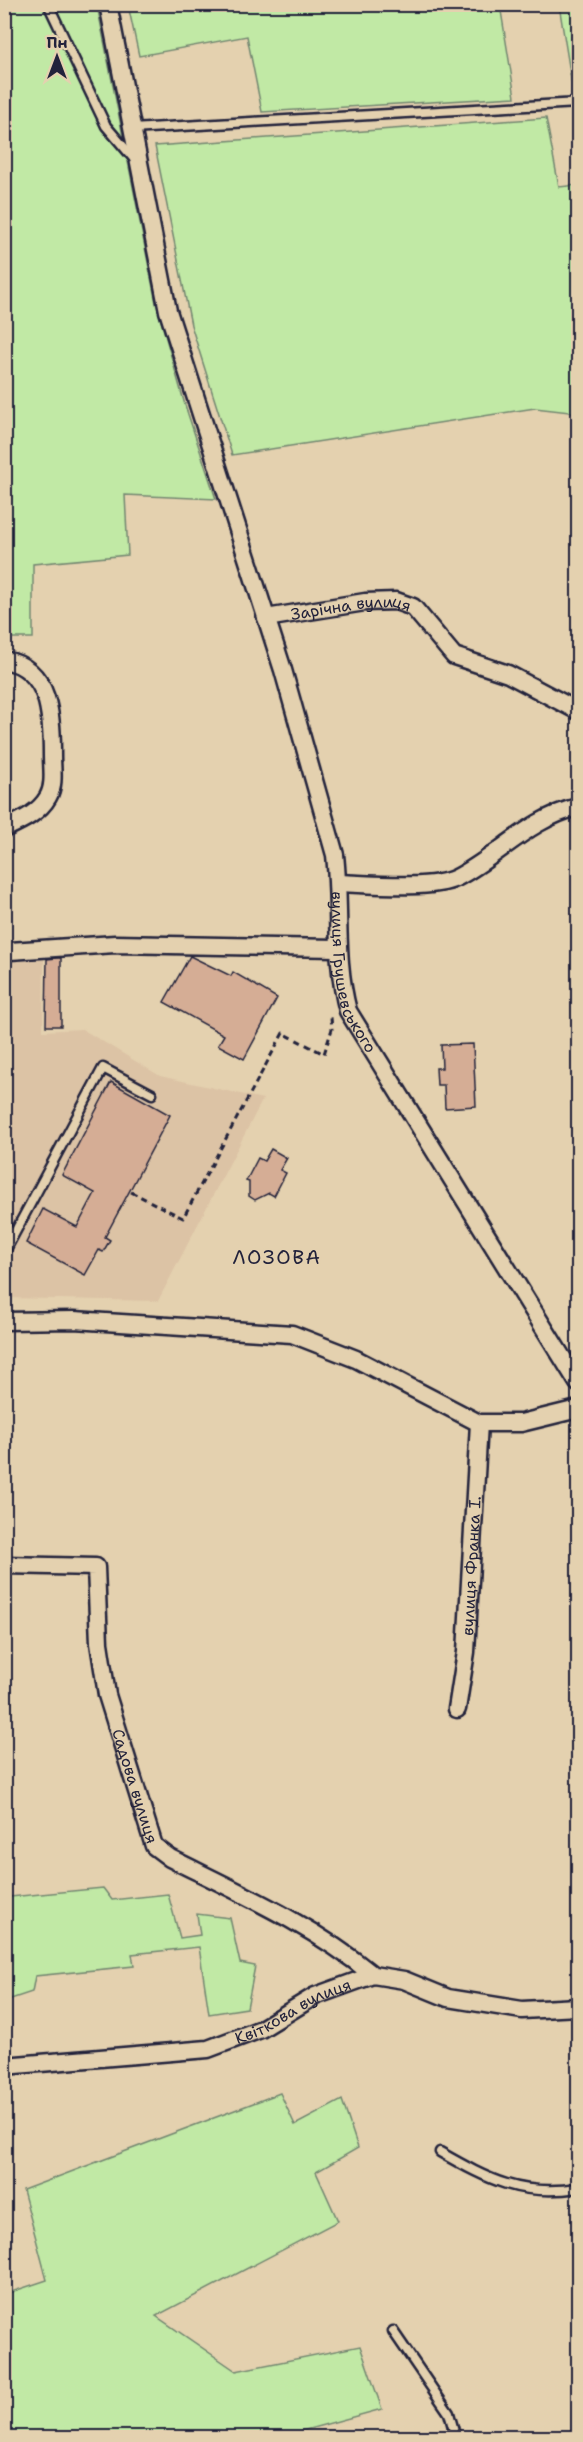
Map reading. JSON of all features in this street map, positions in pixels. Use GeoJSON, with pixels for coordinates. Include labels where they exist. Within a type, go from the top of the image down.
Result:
{"type":"FeatureCollection","features":[{"type":"Feature","properties":{"kind":"street","name":"вулиця Грушевського"},"geometry":{"type":"LineString","coordinates":[[108,4],[168,311],[266,618],[328,827],[338,883],[337,948],[340,983],[348,1011],[360,1034],[578,1383]]}},
{"type":"Feature","properties":{"kind":"street","name":"Зарічна вулиця"},"geometry":{"type":"LineString","coordinates":[[266,618],[365,602],[396,601],[413,607],[454,656],[508,674],[579,711]]}},
{"type":"Feature","properties":{"kind":"street"},"geometry":{"type":"LineString","coordinates":[[4,660],[16,662],[35,674],[47,698],[52,719],[50,794],[42,806],[26,819],[4,829]]}},
{"type":"Feature","properties":{"kind":"street"},"geometry":{"type":"LineString","coordinates":[[338,883],[438,883],[455,878],[523,831],[562,811],[579,807]]}},
{"type":"Feature","properties":{"kind":"street"},"geometry":{"type":"LineString","coordinates":[[4,949],[18,951],[115,944],[337,948]]}},
{"type":"Feature","properties":{"kind":"street"},"geometry":{"type":"LineString","coordinates":[[4,1322],[74,1320],[292,1334],[356,1359],[479,1423],[521,1423],[579,1408]]}},
{"type":"Feature","properties":{"kind":"street","name":"вулиця Франка І."},"geometry":{"type":"LineString","coordinates":[[457,1709],[466,1652],[479,1423]]}},
{"type":"Feature","properties":{"kind":"street","name":"Садова вулиця"},"geometry":{"type":"LineString","coordinates":[[4,1565],[96,1567],[99,1643],[107,1695],[154,1846],[170,1858],[305,1928],[344,1951],[373,1975]]}},
{"type":"Feature","properties":{"kind":"street","name":"Квіткова вулиця"},"geometry":{"type":"LineString","coordinates":[[4,2066],[208,2049],[261,2029],[315,1996],[373,1975],[404,1980],[448,1998],[522,2010],[579,2007]]}},
{"type":"Feature","properties":{"kind":"lane"},"geometry":{"type":"LineString","coordinates":[[48,4],[106,126],[139,165]]}},
{"type":"Feature","properties":{"kind":"lane"},"geometry":{"type":"LineString","coordinates":[[132,129],[579,103]]}},
{"type":"Feature","properties":{"kind":"lane"},"geometry":{"type":"LineString","coordinates":[[4,1253],[103,1068],[152,1094]]}},
{"type":"Feature","properties":{"kind":"lane"},"geometry":{"type":"LineString","coordinates":[[4,1222],[12,1237]]}},
{"type":"Feature","properties":{"kind":"lane"},"geometry":{"type":"LineString","coordinates":[[440,2152],[489,2180],[548,2193],[579,2188]]}},
{"type":"Feature","properties":{"kind":"lane"},"geometry":{"type":"LineString","coordinates":[[393,2331],[449,2413],[456,2438]]}},
{"type":"Feature","properties":{"kind":"path"},"geometry":{"type":"LineString","coordinates":[[131,1192],[183,1218],[283,1033],[324,1054]]}},
{"type":"Feature","properties":{"kind":"shaded area"},"geometry":{"type":"Polygon","coordinates":[[[44,956],[43,1031],[82,1029],[160,1076],[263,1099],[158,1301],[5,1298],[4,957],[44,956]]]}},
{"type":"Feature","properties":{"kind":"green space"},"geometry":{"type":"Polygon","coordinates":[[[5,5],[97,5],[156,303],[185,405],[216,499],[125,495],[128,555],[33,564],[33,638],[5,638],[5,5]]]}},
{"type":"Feature","properties":{"kind":"green space"},"geometry":{"type":"Polygon","coordinates":[[[128,5],[500,5],[515,97],[262,112],[247,36],[139,56],[128,5]]]}},
{"type":"Feature","properties":{"kind":"green space"},"geometry":{"type":"Polygon","coordinates":[[[559,5],[578,5],[578,90],[573,91],[559,5]]]}},
{"type":"Feature","properties":{"kind":"green space"},"geometry":{"type":"Polygon","coordinates":[[[546,118],[559,187],[578,185],[578,413],[535,408],[232,455],[191,325],[155,146],[546,118]]]}},
{"type":"Feature","properties":{"kind":"green space"},"geometry":{"type":"Polygon","coordinates":[[[103,1888],[112,1900],[168,1894],[180,1938],[200,1935],[197,1914],[230,1918],[240,1963],[255,1966],[247,2008],[209,2014],[199,1947],[132,1954],[134,1966],[35,1976],[32,1992],[5,2001],[5,1890],[10,1897],[103,1888]]]}},
{"type":"Feature","properties":{"kind":"green space"},"geometry":{"type":"Polygon","coordinates":[[[280,2093],[295,2125],[342,2100],[358,2148],[316,2172],[338,2221],[156,2316],[236,2371],[360,2346],[382,2409],[294,2433],[294,2437],[5,2437],[5,2294],[47,2280],[23,2190],[280,2093]]]}},
{"type":"Feature","properties":{"kind":"building"},"geometry":{"type":"Polygon","coordinates":[[[190,956],[231,976],[233,972],[277,998],[244,1059],[218,1045],[224,1035],[164,1002],[190,956]]]}},
{"type":"Feature","properties":{"kind":"building"},"geometry":{"type":"Polygon","coordinates":[[[61,958],[61,1026],[46,1026],[47,959],[61,958]]]}},
{"type":"Feature","properties":{"kind":"building"},"geometry":{"type":"Polygon","coordinates":[[[473,1044],[476,1106],[445,1108],[444,1085],[437,1085],[436,1068],[442,1068],[441,1045],[473,1044]]]}},
{"type":"Feature","properties":{"kind":"building"},"geometry":{"type":"Polygon","coordinates":[[[111,1082],[170,1115],[105,1237],[110,1240],[103,1252],[99,1250],[85,1275],[26,1243],[43,1209],[77,1227],[95,1193],[62,1175],[111,1082]]]}},
{"type":"Feature","properties":{"kind":"building"},"geometry":{"type":"Polygon","coordinates":[[[271,1149],[287,1158],[280,1170],[286,1173],[274,1196],[269,1193],[255,1200],[249,1196],[249,1182],[246,1181],[258,1158],[264,1161],[271,1149]]]}},
{"type":"Feature","properties":{"kind":"district","name":"ЛОЗОВА"},"geometry":{"type":"Point","coordinates":[277,1257]}}]}
